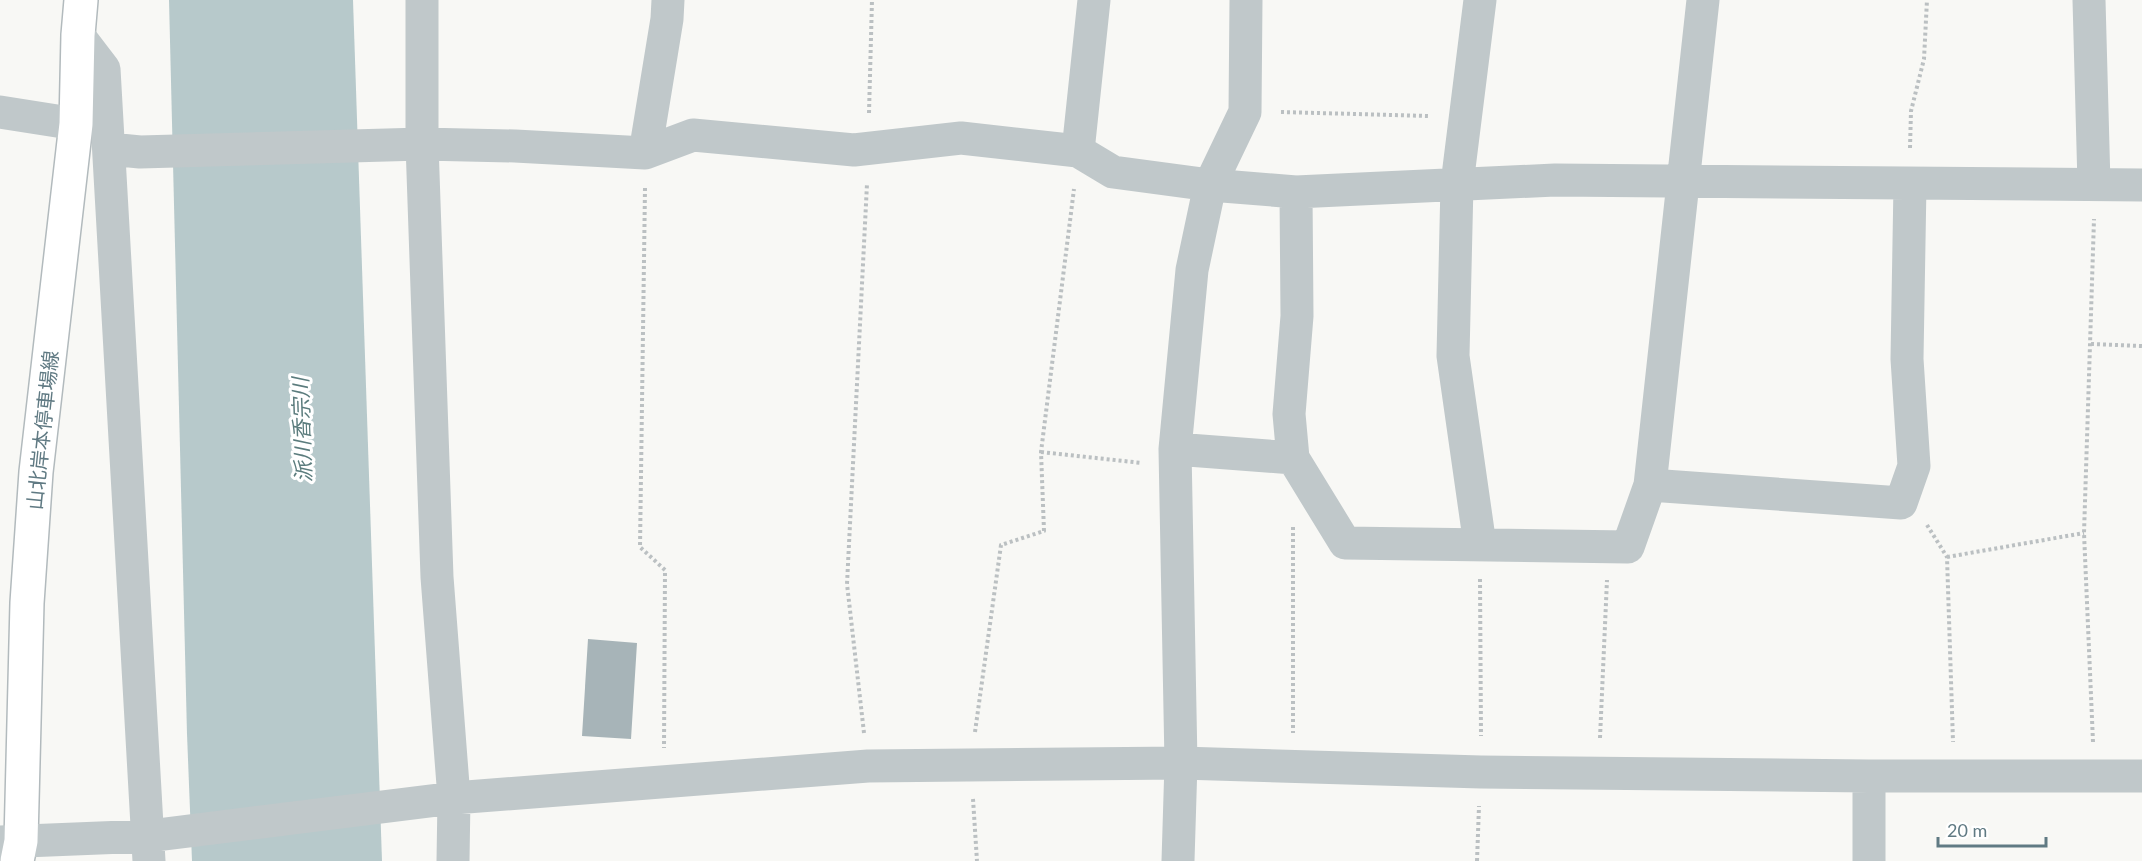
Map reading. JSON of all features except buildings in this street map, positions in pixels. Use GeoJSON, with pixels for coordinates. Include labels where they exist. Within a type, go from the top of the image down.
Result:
{"type":"FeatureCollection","features":[{"type":"Feature","properties":{"kind":"main road","name":"山北岸本停車場線"},"geometry":{"type":"LineString","coordinates":[[13,848],[36,472],[76,124],[81,0]]}},
{"type":"Feature","properties":{"kind":"street"},"geometry":{"type":"LineString","coordinates":[[422,0],[414,145],[437,577],[454,798],[453,861]]}},
{"type":"Feature","properties":{"kind":"street"},"geometry":{"type":"LineString","coordinates":[[645,153],[667,19],[668,0]]}},
{"type":"Feature","properties":{"kind":"street"},"geometry":{"type":"LineString","coordinates":[[1078,151],[1094,0]]}},
{"type":"Feature","properties":{"kind":"street"},"geometry":{"type":"LineString","coordinates":[[1178,861],[1181,763],[1175,458],[1192,270],[1210,185],[1245,112],[1246,0]]}},
{"type":"Feature","properties":{"kind":"street"},"geometry":{"type":"LineString","coordinates":[[1480,0],[1457,184],[1453,356],[1480,545]]}},
{"type":"Feature","properties":{"kind":"street"},"geometry":{"type":"LineString","coordinates":[[1296,192],[1297,316],[1289,414],[1293,458],[1345,543],[1628,547],[1650,485],[1703,0]]}},
{"type":"Feature","properties":{"kind":"street"},"geometry":{"type":"LineString","coordinates":[[2089,0],[2094,184]]}},
{"type":"Feature","properties":{"kind":"street"},"geometry":{"type":"LineString","coordinates":[[78,35],[104,69],[125,150],[156,843]]}},
{"type":"Feature","properties":{"kind":"street"},"geometry":{"type":"LineString","coordinates":[[0,112],[76,124]]}},
{"type":"Feature","properties":{"kind":"street"},"geometry":{"type":"LineString","coordinates":[[125,150],[414,145],[515,146],[645,153],[693,135],[854,150],[961,138],[1078,151],[1113,172],[1210,185],[1296,192],[1555,180],[2142,185]]}},
{"type":"Feature","properties":{"kind":"street"},"geometry":{"type":"LineString","coordinates":[[1650,485],[1901,503],[1914,466],[1907,360],[1910,184]]}},
{"type":"Feature","properties":{"kind":"street"},"geometry":{"type":"LineString","coordinates":[[1175,458],[1293,458]]}},
{"type":"Feature","properties":{"kind":"street"},"geometry":{"type":"LineString","coordinates":[[13,848],[156,843],[454,798],[868,766],[1181,763],[1481,772],[2142,776]]}},
{"type":"Feature","properties":{"kind":"street"},"geometry":{"type":"LineString","coordinates":[[1869,776],[1869,861]]}},
{"type":"Feature","properties":{"kind":"path"},"geometry":{"type":"LineString","coordinates":[[868,766],[847,584],[868,149],[872,0]]}},
{"type":"Feature","properties":{"kind":"path"},"geometry":{"type":"LineString","coordinates":[[1910,184],[1911,111],[1924,59],[1927,0]]}},
{"type":"Feature","properties":{"kind":"path"},"geometry":{"type":"LineString","coordinates":[[1245,112],[1466,117]]}},
{"type":"Feature","properties":{"kind":"path"},"geometry":{"type":"LineString","coordinates":[[976,861],[971,764],[1001,545],[1044,531],[1041,452],[1078,151]]}},
{"type":"Feature","properties":{"kind":"path"},"geometry":{"type":"LineString","coordinates":[[645,153],[640,547],[665,570],[664,782]]}},
{"type":"Feature","properties":{"kind":"path"},"geometry":{"type":"LineString","coordinates":[[2094,184],[2084,533],[2094,776]]}},
{"type":"Feature","properties":{"kind":"path"},"geometry":{"type":"LineString","coordinates":[[2091,344],[2142,346]]}},
{"type":"Feature","properties":{"kind":"path"},"geometry":{"type":"LineString","coordinates":[[1041,452],[1175,458]]}},
{"type":"Feature","properties":{"kind":"path"},"geometry":{"type":"LineString","coordinates":[[1906,490],[1947,557],[1954,776]]}},
{"type":"Feature","properties":{"kind":"path"},"geometry":{"type":"LineString","coordinates":[[1293,518],[1293,766]]}},
{"type":"Feature","properties":{"kind":"path"},"geometry":{"type":"LineString","coordinates":[[1947,557],[2084,533]]}},
{"type":"Feature","properties":{"kind":"path"},"geometry":{"type":"LineString","coordinates":[[1478,861],[1481,772],[1480,545]]}},
{"type":"Feature","properties":{"kind":"path"},"geometry":{"type":"LineString","coordinates":[[1599,773],[1608,547]]}},
{"type":"Feature","properties":{"kind":"water","name":"派川香宗川"},"geometry":{"type":"Polygon","coordinates":[[[169,0],[353,0],[382,861],[192,861],[169,0]]]}}]}
